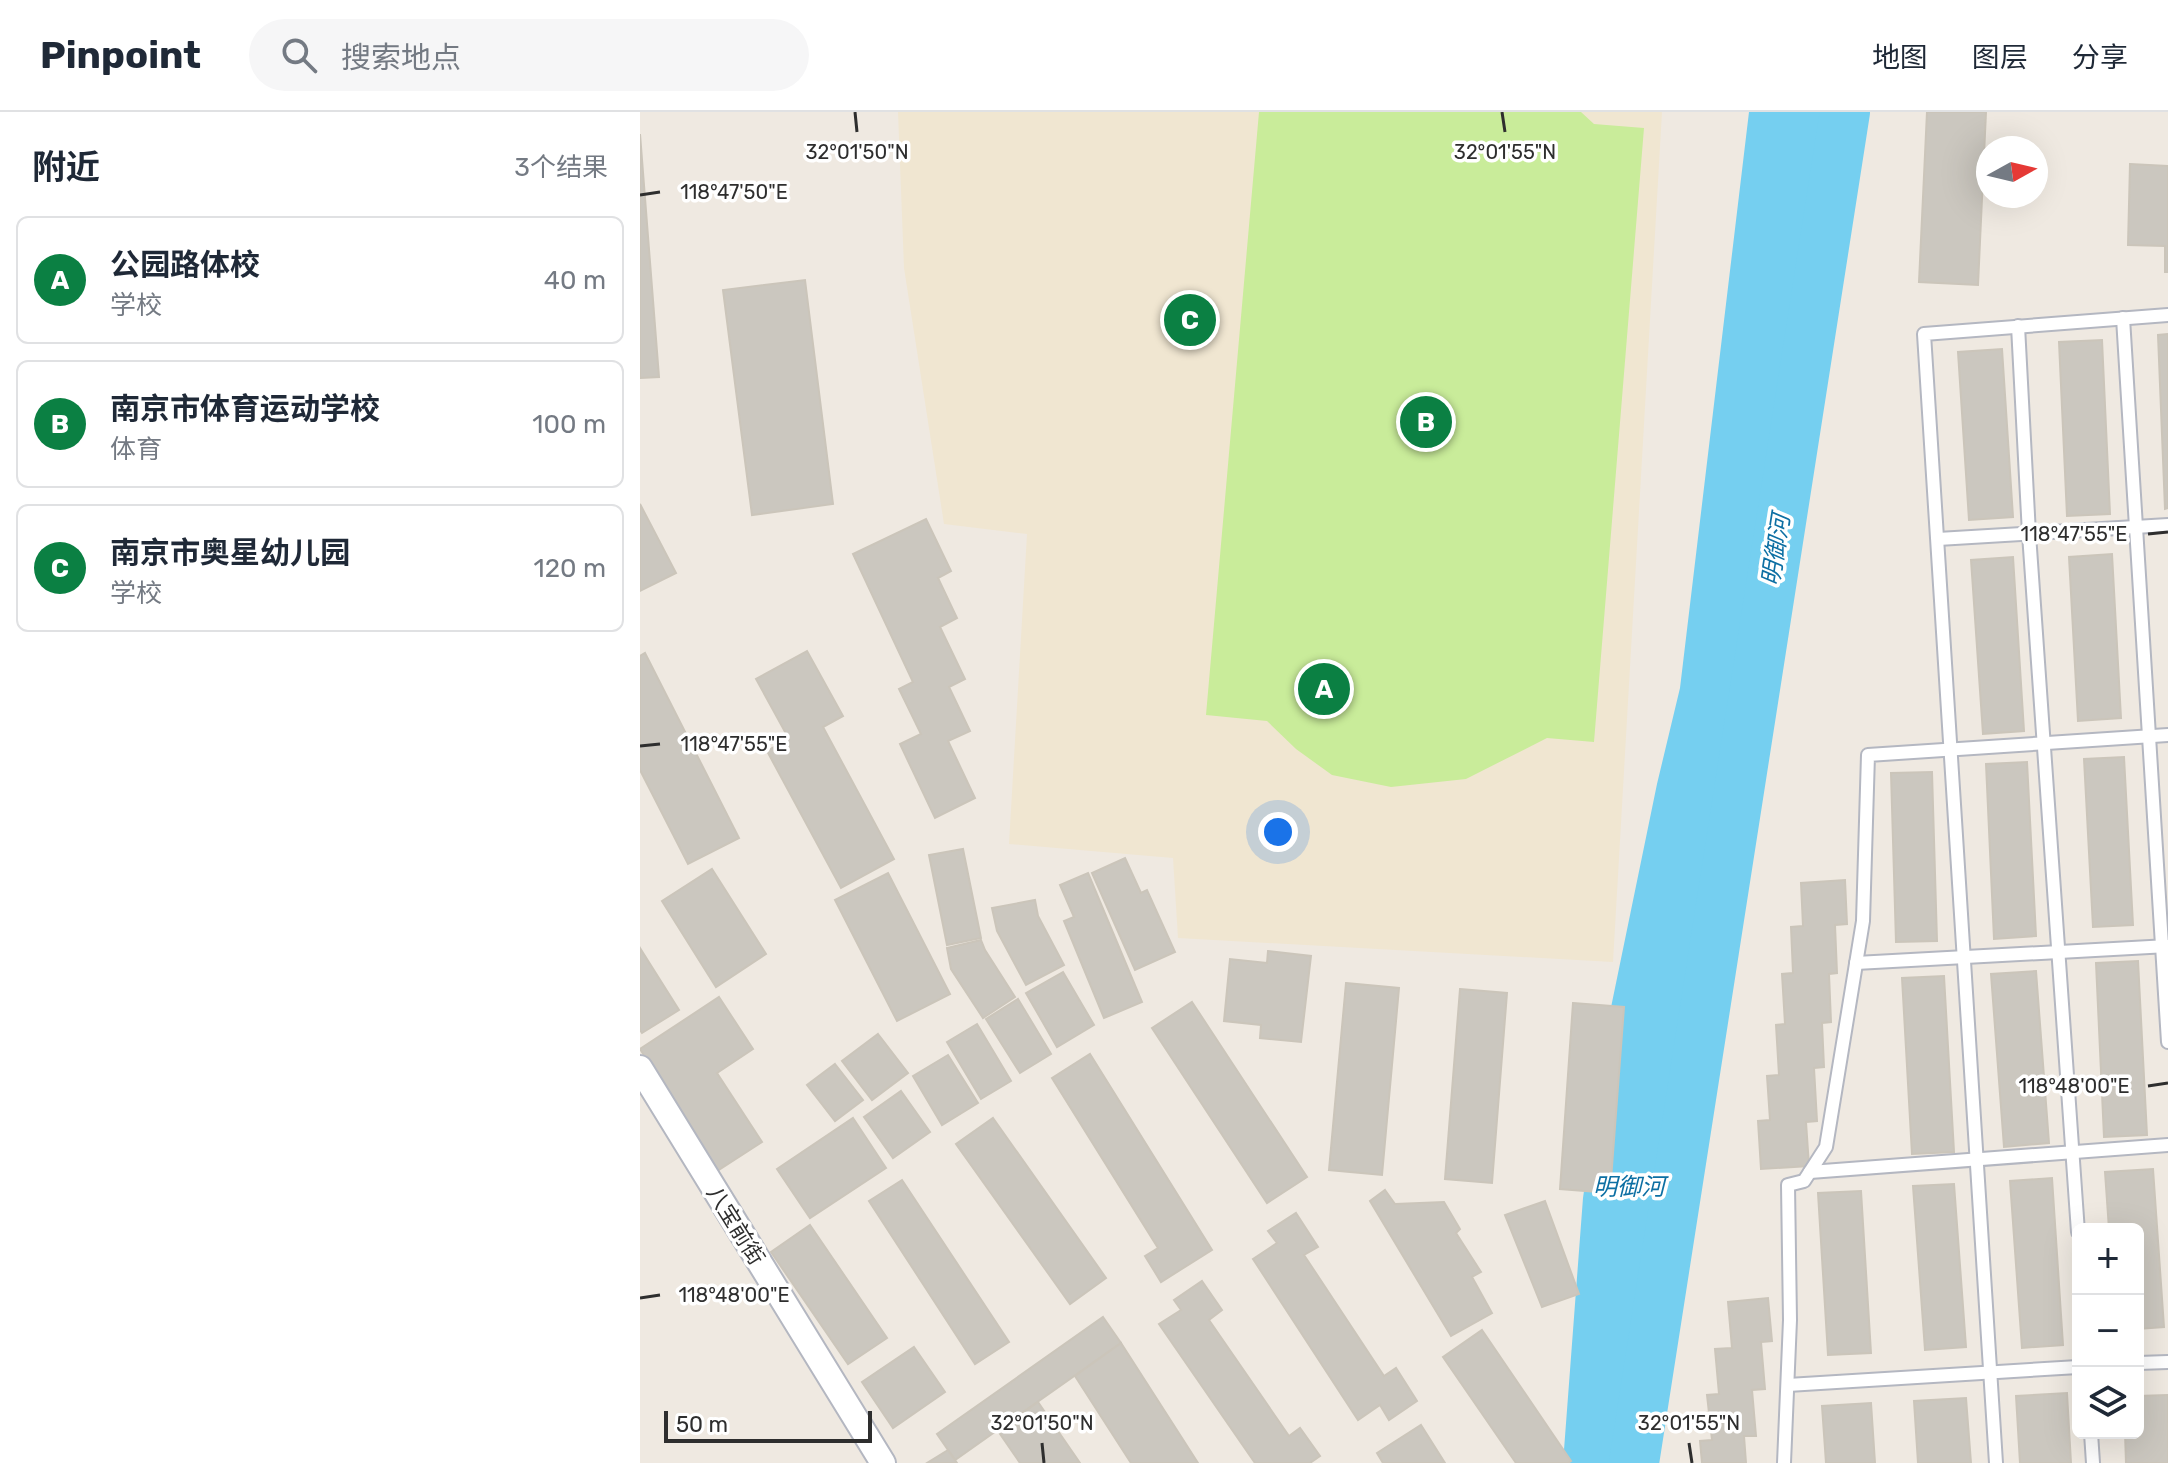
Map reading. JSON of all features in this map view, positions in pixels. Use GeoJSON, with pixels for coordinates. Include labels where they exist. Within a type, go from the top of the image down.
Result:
{"type":"FeatureCollection","features":[{"type":"Feature","properties":{"kind":"street","name":"八宝前街"},"geometry":{"type":"LineString","coordinates":[[640,1068],[883,1463]]}},
{"type":"Feature","properties":{"kind":"lane"},"geometry":{"type":"LineString","coordinates":[[1996,1463],[1924,334],[2168,315]]}},
{"type":"Feature","properties":{"kind":"lane"},"geometry":{"type":"LineString","coordinates":[[2123,318],[2165,946],[2168,1042]]}},
{"type":"Feature","properties":{"kind":"lane"},"geometry":{"type":"LineString","coordinates":[[2018,326],[2029,534],[2077,1223]]}},
{"type":"Feature","properties":{"kind":"lane"},"geometry":{"type":"LineString","coordinates":[[1938,539],[2168,525]]}},
{"type":"Feature","properties":{"kind":"lane"},"geometry":{"type":"LineString","coordinates":[[1784,1463],[1790,1320],[1788,1185],[1804,1181],[1826,1147],[1863,921],[1868,755],[2168,735]]}},
{"type":"Feature","properties":{"kind":"lane"},"geometry":{"type":"LineString","coordinates":[[1856,963],[2165,946]]}},
{"type":"Feature","properties":{"kind":"lane"},"geometry":{"type":"LineString","coordinates":[[1810,1172],[2168,1145]]}},
{"type":"Feature","properties":{"kind":"lane"},"geometry":{"type":"LineString","coordinates":[[2144,1363],[2168,1362]]}},
{"type":"Feature","properties":{"kind":"lane"},"geometry":{"type":"LineString","coordinates":[[1788,1385],[2072,1367]]}},
{"type":"Feature","properties":{"kind":"lane"},"geometry":{"type":"LineString","coordinates":[[2091,1439],[2093,1463]]}},
{"type":"Feature","properties":{"kind":"shaded area"},"geometry":{"type":"Polygon","coordinates":[[[898,112],[1662,112],[1613,962],[1178,938],[1173,858],[1009,844],[1027,534],[944,524],[904,268],[898,112]]]}},
{"type":"Feature","properties":{"kind":"green space"},"geometry":{"type":"Polygon","coordinates":[[[1259,112],[1581,112],[1594,124],[1644,128],[1594,742],[1547,738],[1466,779],[1391,787],[1332,775],[1296,749],[1267,721],[1206,715],[1259,112]]]}},
{"type":"Feature","properties":{"kind":"water","name":"明御河"},"geometry":{"type":"Polygon","coordinates":[[[1749,112],[1830,112],[1766,581],[1703,962],[1636,1463],[1563,1463],[1583,1198],[1608,1022],[1680,688],[1749,112]]]}},
{"type":"Feature","properties":{"kind":"building"},"geometry":{"type":"Polygon","coordinates":[[[1927,112],[1986,112],[1985,136],[1976,136],[1976,208],[1982,208],[1978,285],[1919,282],[1927,112]]]}},
{"type":"Feature","properties":{"kind":"building"},"geometry":{"type":"Polygon","coordinates":[[[640,134],[659,377],[640,378],[640,134]]]}},
{"type":"Feature","properties":{"kind":"building"},"geometry":{"type":"Polygon","coordinates":[[[2130,164],[2168,166],[2168,272],[2165,272],[2165,246],[2128,245],[2130,164]]]}},
{"type":"Feature","properties":{"kind":"building"},"geometry":{"type":"Polygon","coordinates":[[[805,280],[833,504],[752,515],[723,290],[805,280]]]}},
{"type":"Feature","properties":{"kind":"building"},"geometry":{"type":"Polygon","coordinates":[[[2168,334],[2168,508],[2165,509],[2158,335],[2168,334]]]}},
{"type":"Feature","properties":{"kind":"building"},"geometry":{"type":"Polygon","coordinates":[[[2102,340],[2110,514],[2067,516],[2059,342],[2102,340]]]}},
{"type":"Feature","properties":{"kind":"building"},"geometry":{"type":"Polygon","coordinates":[[[2002,349],[2013,517],[1969,520],[1958,352],[2002,349]]]}},
{"type":"Feature","properties":{"kind":"building"},"geometry":{"type":"Polygon","coordinates":[[[640,504],[676,573],[640,591],[640,504]]]}},
{"type":"Feature","properties":{"kind":"building"},"geometry":{"type":"Polygon","coordinates":[[[926,519],[951,571],[938,578],[957,618],[940,627],[965,679],[949,687],[970,731],[948,741],[975,798],[935,818],[900,744],[921,734],[899,689],[913,682],[853,554],[926,519]]]}},
{"type":"Feature","properties":{"kind":"building"},"geometry":{"type":"Polygon","coordinates":[[[2112,554],[2121,718],[2078,721],[2069,557],[2112,554]]]}},
{"type":"Feature","properties":{"kind":"building"},"geometry":{"type":"Polygon","coordinates":[[[2013,557],[2024,731],[1983,734],[1971,560],[2013,557]]]}},
{"type":"Feature","properties":{"kind":"building"},"geometry":{"type":"Polygon","coordinates":[[[807,651],[843,716],[823,727],[894,859],[841,888],[767,751],[789,739],[756,679],[807,651]]]}},
{"type":"Feature","properties":{"kind":"building"},"geometry":{"type":"Polygon","coordinates":[[[645,653],[739,838],[688,864],[640,770],[640,656],[645,653]]]}},
{"type":"Feature","properties":{"kind":"building"},"geometry":{"type":"Polygon","coordinates":[[[2124,757],[2133,925],[2093,927],[2084,759],[2124,757]]]}},
{"type":"Feature","properties":{"kind":"building"},"geometry":{"type":"Polygon","coordinates":[[[2027,762],[2036,936],[1994,939],[1986,764],[2027,762]]]}},
{"type":"Feature","properties":{"kind":"building"},"geometry":{"type":"Polygon","coordinates":[[[1932,772],[1937,941],[1896,942],[1891,773],[1932,772]]]}},
{"type":"Feature","properties":{"kind":"building"},"geometry":{"type":"Polygon","coordinates":[[[963,849],[981,938],[947,945],[929,855],[963,849]]]}},
{"type":"Feature","properties":{"kind":"building"},"geometry":{"type":"Polygon","coordinates":[[[1125,858],[1141,893],[1147,890],[1175,952],[1135,970],[1092,873],[1125,858]]]}},
{"type":"Feature","properties":{"kind":"building"},"geometry":{"type":"Polygon","coordinates":[[[712,869],[766,954],[716,987],[662,901],[712,869]]]}},
{"type":"Feature","properties":{"kind":"building"},"geometry":{"type":"Polygon","coordinates":[[[888,873],[950,994],[897,1021],[835,900],[888,873]]]}},
{"type":"Feature","properties":{"kind":"building"},"geometry":{"type":"Polygon","coordinates":[[[1088,873],[1142,1002],[1104,1018],[1064,921],[1074,917],[1060,885],[1088,873]]]}},
{"type":"Feature","properties":{"kind":"building"},"geometry":{"type":"Polygon","coordinates":[[[1845,880],[1847,924],[1835,925],[1837,973],[1829,974],[1831,1022],[1822,1023],[1824,1067],[1814,1068],[1817,1121],[1806,1122],[1809,1166],[1761,1169],[1758,1121],[1770,1120],[1767,1076],[1779,1075],[1776,1025],[1785,1024],[1782,974],[1793,973],[1791,927],[1803,926],[1801,883],[1845,880]]]}},
{"type":"Feature","properties":{"kind":"building"},"geometry":{"type":"Polygon","coordinates":[[[1035,900],[1038,916],[1064,965],[1026,985],[997,931],[992,908],[1035,900]]]}},
{"type":"Feature","properties":{"kind":"building"},"geometry":{"type":"Polygon","coordinates":[[[981,940],[1015,997],[983,1018],[951,969],[947,948],[981,940]]]}},
{"type":"Feature","properties":{"kind":"building"},"geometry":{"type":"Polygon","coordinates":[[[640,948],[679,1010],[642,1033],[640,1030],[640,948]]]}},
{"type":"Feature","properties":{"kind":"building"},"geometry":{"type":"Polygon","coordinates":[[[1268,951],[1311,956],[1301,1042],[1260,1038],[1261,1025],[1224,1021],[1230,959],[1267,963],[1268,951]]]}},
{"type":"Feature","properties":{"kind":"building"},"geometry":{"type":"Polygon","coordinates":[[[2138,961],[2147,1135],[2104,1137],[2096,963],[2138,961]]]}},
{"type":"Feature","properties":{"kind":"building"},"geometry":{"type":"Polygon","coordinates":[[[2036,971],[2049,1143],[2004,1147],[1991,974],[2036,971]]]}},
{"type":"Feature","properties":{"kind":"building"},"geometry":{"type":"Polygon","coordinates":[[[1063,972],[1094,1025],[1057,1047],[1026,993],[1063,972]]]}},
{"type":"Feature","properties":{"kind":"building"},"geometry":{"type":"Polygon","coordinates":[[[1944,976],[1954,1152],[1912,1154],[1902,978],[1944,976]]]}},
{"type":"Feature","properties":{"kind":"building"},"geometry":{"type":"Polygon","coordinates":[[[1346,983],[1399,988],[1382,1175],[1329,1170],[1346,983]]]}},
{"type":"Feature","properties":{"kind":"building"},"geometry":{"type":"Polygon","coordinates":[[[1460,989],[1507,993],[1492,1183],[1445,1179],[1460,989]]]}},
{"type":"Feature","properties":{"kind":"building"},"geometry":{"type":"Polygon","coordinates":[[[719,997],[753,1049],[717,1073],[762,1142],[717,1171],[640,1049],[719,997]]]}},
{"type":"Feature","properties":{"kind":"building"},"geometry":{"type":"Polygon","coordinates":[[[1018,999],[1051,1054],[1020,1073],[986,1019],[1018,999]]]}},
{"type":"Feature","properties":{"kind":"building"},"geometry":{"type":"Polygon","coordinates":[[[1192,1002],[1307,1177],[1267,1203],[1152,1028],[1192,1002]]]}},
{"type":"Feature","properties":{"kind":"building"},"geometry":{"type":"Polygon","coordinates":[[[1573,1003],[1624,1007],[1610,1193],[1560,1189],[1573,1003]]]}},
{"type":"Feature","properties":{"kind":"building"},"geometry":{"type":"Polygon","coordinates":[[[977,1024],[1011,1081],[981,1099],[947,1042],[977,1024]]]}},
{"type":"Feature","properties":{"kind":"building"},"geometry":{"type":"Polygon","coordinates":[[[878,1034],[908,1073],[872,1100],[842,1061],[878,1034]]]}},
{"type":"Feature","properties":{"kind":"building"},"geometry":{"type":"Polygon","coordinates":[[[1090,1054],[1212,1250],[1161,1282],[1145,1256],[1158,1248],[1052,1078],[1090,1054]]]}},
{"type":"Feature","properties":{"kind":"building"},"geometry":{"type":"Polygon","coordinates":[[[948,1055],[978,1103],[942,1125],[913,1076],[948,1055]]]}},
{"type":"Feature","properties":{"kind":"building"},"geometry":{"type":"Polygon","coordinates":[[[835,1064],[863,1100],[835,1121],[807,1085],[835,1064]]]}},
{"type":"Feature","properties":{"kind":"building"},"geometry":{"type":"Polygon","coordinates":[[[901,1091],[930,1132],[893,1158],[864,1117],[901,1091]]]}},
{"type":"Feature","properties":{"kind":"building"},"geometry":{"type":"Polygon","coordinates":[[[853,1118],[886,1168],[810,1218],[777,1169],[853,1118]]]}},
{"type":"Feature","properties":{"kind":"building"},"geometry":{"type":"Polygon","coordinates":[[[993,1118],[1106,1278],[1070,1304],[956,1144],[993,1118]]]}},
{"type":"Feature","properties":{"kind":"building"},"geometry":{"type":"Polygon","coordinates":[[[2153,1169],[2164,1327],[2144,1329],[2144,1223],[2109,1223],[2105,1172],[2153,1169]]]}},
{"type":"Feature","properties":{"kind":"building"},"geometry":{"type":"Polygon","coordinates":[[[2052,1178],[2063,1345],[2022,1348],[2010,1181],[2052,1178]]]}},
{"type":"Feature","properties":{"kind":"building"},"geometry":{"type":"Polygon","coordinates":[[[902,1180],[1009,1342],[975,1364],[869,1201],[902,1180]]]}},
{"type":"Feature","properties":{"kind":"building"},"geometry":{"type":"Polygon","coordinates":[[[1954,1184],[1966,1347],[1925,1350],[1913,1186],[1954,1184]]]}},
{"type":"Feature","properties":{"kind":"building"},"geometry":{"type":"Polygon","coordinates":[[[1385,1190],[1395,1204],[1444,1202],[1460,1229],[1456,1233],[1481,1272],[1472,1277],[1492,1313],[1451,1336],[1370,1201],[1385,1190]]]}},
{"type":"Feature","properties":{"kind":"building"},"geometry":{"type":"Polygon","coordinates":[[[1861,1191],[1871,1353],[1828,1355],[1818,1193],[1861,1191]]]}},
{"type":"Feature","properties":{"kind":"building"},"geometry":{"type":"Polygon","coordinates":[[[1545,1201],[1579,1294],[1542,1307],[1505,1215],[1545,1201]]]}},
{"type":"Feature","properties":{"kind":"building"},"geometry":{"type":"Polygon","coordinates":[[[1296,1213],[1318,1247],[1304,1255],[1384,1376],[1396,1368],[1417,1401],[1389,1420],[1380,1405],[1358,1420],[1253,1259],[1277,1243],[1268,1231],[1296,1213]]]}},
{"type":"Feature","properties":{"kind":"building"},"geometry":{"type":"Polygon","coordinates":[[[810,1225],[887,1338],[848,1364],[771,1252],[810,1225]]]}},
{"type":"Feature","properties":{"kind":"building"},"geometry":{"type":"Polygon","coordinates":[[[1202,1281],[1222,1310],[1209,1320],[1289,1436],[1300,1428],[1320,1456],[1310,1463],[1255,1463],[1159,1324],[1181,1310],[1174,1300],[1202,1281]]]}},
{"type":"Feature","properties":{"kind":"building"},"geometry":{"type":"Polygon","coordinates":[[[1768,1298],[1772,1341],[1761,1342],[1765,1389],[1752,1390],[1756,1436],[1744,1436],[1746,1463],[1702,1463],[1700,1441],[1712,1440],[1707,1395],[1719,1394],[1715,1349],[1732,1348],[1728,1302],[1768,1298]]]}},
{"type":"Feature","properties":{"kind":"building"},"geometry":{"type":"Polygon","coordinates":[[[1103,1317],[1121,1343],[955,1460],[937,1434],[1103,1317]]]}},
{"type":"Feature","properties":{"kind":"building"},"geometry":{"type":"Polygon","coordinates":[[[1482,1330],[1571,1461],[1568,1463],[1516,1463],[1443,1357],[1482,1330]]]}},
{"type":"Feature","properties":{"kind":"building"},"geometry":{"type":"Polygon","coordinates":[[[1121,1343],[1198,1463],[1131,1463],[1075,1376],[1121,1343]]]}},
{"type":"Feature","properties":{"kind":"building"},"geometry":{"type":"Polygon","coordinates":[[[914,1347],[945,1392],[893,1428],[862,1382],[914,1347]]]}},
{"type":"Feature","properties":{"kind":"building"},"geometry":{"type":"Polygon","coordinates":[[[2067,1393],[2071,1463],[2020,1463],[2016,1396],[2067,1393]]]}},
{"type":"Feature","properties":{"kind":"building"},"geometry":{"type":"Polygon","coordinates":[[[2168,1395],[2168,1463],[2126,1463],[2125,1439],[2144,1439],[2144,1396],[2168,1395]]]}},
{"type":"Feature","properties":{"kind":"building"},"geometry":{"type":"Polygon","coordinates":[[[1966,1398],[1971,1463],[1918,1463],[1914,1401],[1966,1398]]]}},
{"type":"Feature","properties":{"kind":"building"},"geometry":{"type":"Polygon","coordinates":[[[1038,1402],[1080,1463],[1020,1463],[998,1431],[1038,1402]]]}},
{"type":"Feature","properties":{"kind":"building"},"geometry":{"type":"Polygon","coordinates":[[[1871,1403],[1875,1463],[1826,1463],[1822,1406],[1871,1403]]]}},
{"type":"Feature","properties":{"kind":"building"},"geometry":{"type":"Polygon","coordinates":[[[1421,1425],[1445,1463],[1383,1463],[1377,1453],[1421,1425]]]}},
{"type":"Feature","properties":{"kind":"building"},"geometry":{"type":"Polygon","coordinates":[[[948,1450],[957,1463],[927,1463],[948,1450]]]}},
{"type":"Feature","properties":{"kind":"waterway","name":"明御河"},"geometry":{"type":"LineString","coordinates":[[1634,1463],[1845,112]]}},
{"type":"Feature","properties":{"kind":"place","name":"南京市奥星幼儿园"},"geometry":{"type":"Point","coordinates":[1190,320]}},
{"type":"Feature","properties":{"kind":"place","name":"南京市体育运动学校"},"geometry":{"type":"Point","coordinates":[1426,422]}},
{"type":"Feature","properties":{"kind":"place","name":"公园路体校"},"geometry":{"type":"Point","coordinates":[1324,689]}}]}
